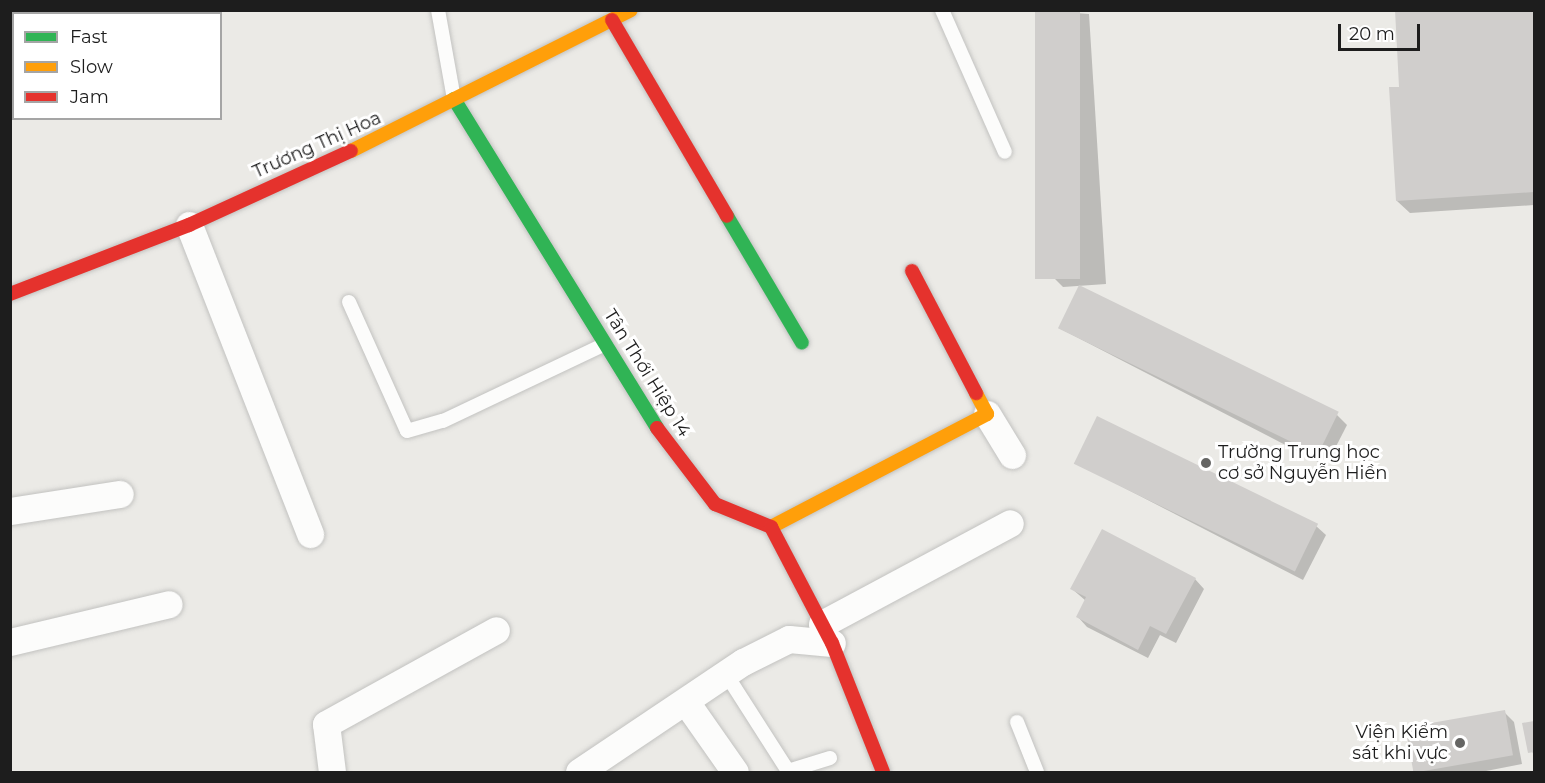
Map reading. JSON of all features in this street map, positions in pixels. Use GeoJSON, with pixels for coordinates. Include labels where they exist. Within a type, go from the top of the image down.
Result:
{"type":"FeatureCollection","features":[{"type":"Feature","properties":{"kind":"street","name":"Trương Thị Hoa"},"geometry":{"type":"LineString","coordinates":[[10,294],[189,225],[454,99],[631,10]]}},
{"type":"Feature","properties":{"kind":"street"},"geometry":{"type":"LineString","coordinates":[[612,20],[802,343]]}},
{"type":"Feature","properties":{"kind":"street","name":"Tân Thới Hiệp 14"},"geometry":{"type":"LineString","coordinates":[[454,99],[607,343],[651,420],[715,504],[771,527]]}},
{"type":"Feature","properties":{"kind":"street"},"geometry":{"type":"LineString","coordinates":[[189,225],[310,534]]}},
{"type":"Feature","properties":{"kind":"street"},"geometry":{"type":"LineString","coordinates":[[912,271],[987,414],[1012,455]]}},
{"type":"Feature","properties":{"kind":"street"},"geometry":{"type":"LineString","coordinates":[[883,772],[827,633],[771,527],[987,414]]}},
{"type":"Feature","properties":{"kind":"street"},"geometry":{"type":"LineString","coordinates":[[10,511],[120,494]]}},
{"type":"Feature","properties":{"kind":"street"},"geometry":{"type":"LineString","coordinates":[[579,772],[726,674],[789,639],[827,633],[1010,523]]}},
{"type":"Feature","properties":{"kind":"street"},"geometry":{"type":"LineString","coordinates":[[10,642],[169,604]]}},
{"type":"Feature","properties":{"kind":"street"},"geometry":{"type":"LineString","coordinates":[[332,772],[326,724],[496,630]]}},
{"type":"Feature","properties":{"kind":"street"},"geometry":{"type":"LineString","coordinates":[[686,702],[735,772]]}},
{"type":"Feature","properties":{"kind":"lane"},"geometry":{"type":"LineString","coordinates":[[438,10],[454,99]]}},
{"type":"Feature","properties":{"kind":"lane"},"geometry":{"type":"LineString","coordinates":[[942,10],[1005,152]]}},
{"type":"Feature","properties":{"kind":"lane"},"geometry":{"type":"LineString","coordinates":[[349,302],[406,431],[443,421],[607,343]]}},
{"type":"Feature","properties":{"kind":"lane"},"geometry":{"type":"LineString","coordinates":[[726,674],[788,771],[830,758]]}},
{"type":"Feature","properties":{"kind":"lane"},"geometry":{"type":"LineString","coordinates":[[1017,722],[1037,772]]}},
{"type":"Feature","properties":{"kind":"building"},"geometry":{"type":"Polygon","coordinates":[[[1035,10],[1080,10],[1080,279],[1035,279],[1035,10]]]}},
{"type":"Feature","properties":{"kind":"building"},"geometry":{"type":"Polygon","coordinates":[[[1395,10],[1534,10],[1534,192],[1396,201],[1389,87],[1399,87],[1395,10]]]}},
{"type":"Feature","properties":{"kind":"building"},"geometry":{"type":"Polygon","coordinates":[[[1079,285],[1339,412],[1318,455],[1058,328],[1079,285]]]}},
{"type":"Feature","properties":{"kind":"building"},"geometry":{"type":"Polygon","coordinates":[[[1097,416],[1318,524],[1295,571],[1074,464],[1097,416]]]}},
{"type":"Feature","properties":{"kind":"building"},"geometry":{"type":"Polygon","coordinates":[[[1102,529],[1196,578],[1166,634],[1150,626],[1138,650],[1076,617],[1086,597],[1070,589],[1102,529]]]}},
{"type":"Feature","properties":{"kind":"building","name":"Viện Kiểm sát khi vực"},"geometry":{"type":"Polygon","coordinates":[[[1505,710],[1513,755],[1413,772],[1406,728],[1505,710]]]}},
{"type":"Feature","properties":{"kind":"building"},"geometry":{"type":"Polygon","coordinates":[[[1534,721],[1534,752],[1528,753],[1522,723],[1534,721]]]}},
{"type":"Feature","properties":{"kind":"traffic: fast"},"geometry":{"type":"LineString","coordinates":[[454,99],[657,428]]}},
{"type":"Feature","properties":{"kind":"traffic: fast"},"geometry":{"type":"LineString","coordinates":[[727,216],[802,343]]}},
{"type":"Feature","properties":{"kind":"traffic: slow"},"geometry":{"type":"LineString","coordinates":[[351,151],[631,10]]}},
{"type":"Feature","properties":{"kind":"traffic: slow"},"geometry":{"type":"LineString","coordinates":[[771,527],[987,414],[976,393]]}},
{"type":"Feature","properties":{"kind":"traffic: jam"},"geometry":{"type":"LineString","coordinates":[[612,20],[727,216]]}},
{"type":"Feature","properties":{"kind":"traffic: jam"},"geometry":{"type":"LineString","coordinates":[[10,294],[189,225],[351,151]]}},
{"type":"Feature","properties":{"kind":"traffic: jam"},"geometry":{"type":"LineString","coordinates":[[912,271],[976,393]]}},
{"type":"Feature","properties":{"kind":"traffic: jam"},"geometry":{"type":"LineString","coordinates":[[657,428],[715,504],[771,527],[832,643],[883,772]]}},
{"type":"Feature","properties":{"kind":"place","name":"Trường Trung học cơ sở Nguyễn Hiền"},"geometry":{"type":"Point","coordinates":[1206,463]}},
{"type":"Feature","properties":{"kind":"place","name":"Viện Kiểm sát khi vực"},"geometry":{"type":"Point","coordinates":[1460,743]}}]}
